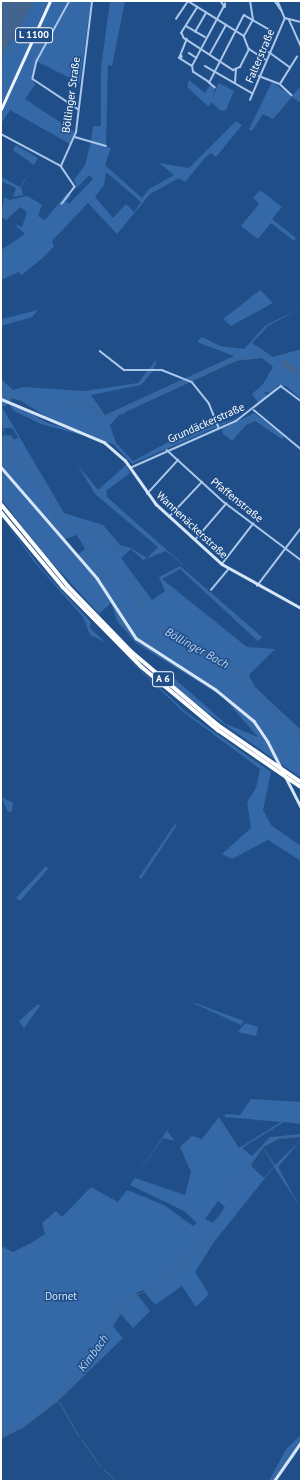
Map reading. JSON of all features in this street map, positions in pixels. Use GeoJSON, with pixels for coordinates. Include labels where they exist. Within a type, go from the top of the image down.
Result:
{"type":"FeatureCollection","features":[{"type":"Feature","properties":{"kind":"highway","name":"A 6"},"geometry":{"type":"LineString","coordinates":[[1,504],[96,619]]}},
{"type":"Feature","properties":{"kind":"highway","name":"A 6"},"geometry":{"type":"LineString","coordinates":[[1,512],[96,619],[175,696],[301,786]]}},
{"type":"Feature","properties":{"kind":"highway","name":"A 6"},"geometry":{"type":"LineString","coordinates":[[270,764],[301,782]]}},
{"type":"Feature","properties":{"kind":"main road","name":"L 1100"},"geometry":{"type":"LineString","coordinates":[[1,110],[50,1]]}},
{"type":"Feature","properties":{"kind":"street"},"geometry":{"type":"LineString","coordinates":[[70,1],[37,61],[33,79],[79,109]]}},
{"type":"Feature","properties":{"kind":"street","name":"Böllinger Straße"},"geometry":{"type":"LineString","coordinates":[[61,166],[74,136],[79,109],[92,1]]}},
{"type":"Feature","properties":{"kind":"street"},"geometry":{"type":"LineString","coordinates":[[176,19],[188,1],[244,36],[249,49],[265,59]]}},
{"type":"Feature","properties":{"kind":"street"},"geometry":{"type":"LineString","coordinates":[[205,36],[224,5],[221,1]]}},
{"type":"Feature","properties":{"kind":"street"},"geometry":{"type":"LineString","coordinates":[[244,36],[253,20],[250,1]]}},
{"type":"Feature","properties":{"kind":"street"},"geometry":{"type":"LineString","coordinates":[[275,1],[284,12]]}},
{"type":"Feature","properties":{"kind":"street"},"geometry":{"type":"LineString","coordinates":[[278,1],[284,12],[285,18],[301,22]]}},
{"type":"Feature","properties":{"kind":"street"},"geometry":{"type":"LineString","coordinates":[[198,7],[182,34],[221,63],[236,70]]}},
{"type":"Feature","properties":{"kind":"street"},"geometry":{"type":"LineString","coordinates":[[195,32],[207,13]]}},
{"type":"Feature","properties":{"kind":"street"},"geometry":{"type":"LineString","coordinates":[[210,82],[221,63],[235,30],[243,17],[253,20],[272,31]]}},
{"type":"Feature","properties":{"kind":"street","name":"Falterstraße"},"geometry":{"type":"LineString","coordinates":[[250,100],[265,59],[285,18]]}},
{"type":"Feature","properties":{"kind":"street"},"geometry":{"type":"LineString","coordinates":[[289,19],[301,46]]}},
{"type":"Feature","properties":{"kind":"street"},"geometry":{"type":"LineString","coordinates":[[210,54],[226,24]]}},
{"type":"Feature","properties":{"kind":"street"},"geometry":{"type":"LineString","coordinates":[[186,26],[205,36],[208,40],[192,66],[193,72],[210,82],[215,88]]}},
{"type":"Feature","properties":{"kind":"street"},"geometry":{"type":"LineString","coordinates":[[187,39],[180,56],[181,59],[192,66]]}},
{"type":"Feature","properties":{"kind":"street"},"geometry":{"type":"LineString","coordinates":[[236,84],[236,70],[249,49]]}},
{"type":"Feature","properties":{"kind":"street"},"geometry":{"type":"LineString","coordinates":[[269,52],[290,67]]}},
{"type":"Feature","properties":{"kind":"street"},"geometry":{"type":"LineString","coordinates":[[189,53],[197,58]]}},
{"type":"Feature","properties":{"kind":"street"},"geometry":{"type":"LineString","coordinates":[[280,84],[297,57]]}},
{"type":"Feature","properties":{"kind":"street"},"geometry":{"type":"LineString","coordinates":[[205,66],[252,93]]}},
{"type":"Feature","properties":{"kind":"street"},"geometry":{"type":"LineString","coordinates":[[259,76],[280,84],[292,95]]}},
{"type":"Feature","properties":{"kind":"street"},"geometry":{"type":"LineString","coordinates":[[1,134],[61,166],[75,187],[62,204]]}},
{"type":"Feature","properties":{"kind":"street"},"geometry":{"type":"LineString","coordinates":[[74,136],[106,146]]}},
{"type":"Feature","properties":{"kind":"street"},"geometry":{"type":"LineString","coordinates":[[100,351],[129,372],[162,370],[189,380],[203,392],[219,428]]}},
{"type":"Feature","properties":{"kind":"street","name":"Grundäckerstraße"},"geometry":{"type":"LineString","coordinates":[[130,468],[167,450],[219,428],[254,410],[278,388],[284,387],[301,400]]}},
{"type":"Feature","properties":{"kind":"street","name":"Wannenäckerstraße"},"geometry":{"type":"LineString","coordinates":[[1,399],[21,405],[53,424],[96,437],[118,453],[147,494],[194,540],[228,570],[301,608]]}},
{"type":"Feature","properties":{"kind":"street"},"geometry":{"type":"LineString","coordinates":[[254,410],[301,449]]}},
{"type":"Feature","properties":{"kind":"street","name":"Pfaffenstraße"},"geometry":{"type":"LineString","coordinates":[[167,450],[226,504],[301,560]]}},
{"type":"Feature","properties":{"kind":"street"},"geometry":{"type":"LineString","coordinates":[[147,494],[178,460]]}},
{"type":"Feature","properties":{"kind":"street"},"geometry":{"type":"LineString","coordinates":[[1,467],[97,578],[136,638],[216,688],[254,721],[268,742],[301,807]]}},
{"type":"Feature","properties":{"kind":"street"},"geometry":{"type":"LineString","coordinates":[[170,517],[202,482]]}},
{"type":"Feature","properties":{"kind":"street"},"geometry":{"type":"LineString","coordinates":[[194,540],[226,504]]}},
{"type":"Feature","properties":{"kind":"street"},"geometry":{"type":"LineString","coordinates":[[222,564],[253,524]]}},
{"type":"Feature","properties":{"kind":"street"},"geometry":{"type":"LineString","coordinates":[[257,586],[301,528]]}},
{"type":"Feature","properties":{"kind":"street"},"geometry":{"type":"LineString","coordinates":[[211,590],[228,570]]}},
{"type":"Feature","properties":{"kind":"street"},"geometry":{"type":"LineString","coordinates":[[274,1481],[301,1442]]}},
{"type":"Feature","properties":{"kind":"green space"},"geometry":{"type":"Polygon","coordinates":[[[34,1],[91,1],[80,83],[36,61],[32,77],[35,85],[25,99],[75,132],[70,144],[10,110],[1,124],[1,58],[34,1]]]}},
{"type":"Feature","properties":{"kind":"green space"},"geometry":{"type":"Polygon","coordinates":[[[110,1],[125,1],[112,66],[108,65],[106,145],[91,141],[93,126],[101,126],[101,68],[110,1]]]}},
{"type":"Feature","properties":{"kind":"green space"},"geometry":{"type":"Polygon","coordinates":[[[189,80],[205,93],[210,85],[215,88],[212,98],[219,83],[234,91],[226,110],[221,111],[211,102],[209,107],[187,87],[189,80]]]}},
{"type":"Feature","properties":{"kind":"green space"},"geometry":{"type":"Polygon","coordinates":[[[272,82],[292,96],[301,86],[301,103],[292,97],[273,119],[263,114],[252,131],[249,129],[272,82]]]}},
{"type":"Feature","properties":{"kind":"green space"},"geometry":{"type":"Polygon","coordinates":[[[236,121],[242,125],[216,157],[211,153],[185,182],[179,178],[150,194],[117,234],[88,203],[52,241],[54,246],[46,255],[22,275],[19,272],[1,280],[1,250],[25,234],[14,224],[22,227],[27,212],[20,207],[6,220],[1,217],[4,197],[9,200],[27,196],[36,201],[42,205],[38,216],[45,220],[67,193],[71,196],[66,201],[69,204],[93,179],[89,175],[77,188],[74,180],[85,165],[91,142],[111,148],[105,165],[142,198],[149,189],[174,175],[159,163],[189,168],[236,121]],[[106,172],[104,185],[95,197],[113,218],[126,204],[134,212],[141,202],[106,172]]]}},
{"type":"Feature","properties":{"kind":"green space"},"geometry":{"type":"Polygon","coordinates":[[[16,145],[38,158],[34,165],[13,150],[16,145]]]}},
{"type":"Feature","properties":{"kind":"green space"},"geometry":{"type":"Polygon","coordinates":[[[33,167],[21,187],[23,195],[13,197],[16,188],[1,181],[1,177],[20,187],[33,167]]]}},
{"type":"Feature","properties":{"kind":"green space"},"geometry":{"type":"Polygon","coordinates":[[[260,190],[282,207],[272,219],[296,238],[294,241],[271,223],[258,239],[241,226],[259,204],[253,198],[260,190]]]}},
{"type":"Feature","properties":{"kind":"green space"},"geometry":{"type":"Polygon","coordinates":[[[260,290],[273,303],[231,326],[223,319],[260,290]]]}},
{"type":"Feature","properties":{"kind":"green space"},"geometry":{"type":"Polygon","coordinates":[[[301,308],[268,326],[252,343],[273,357],[301,349],[301,399],[286,386],[278,385],[271,393],[264,392],[268,396],[259,404],[252,394],[263,384],[273,367],[262,358],[236,361],[119,415],[110,425],[116,443],[133,461],[174,439],[242,416],[132,464],[114,445],[48,418],[21,401],[12,398],[10,402],[48,423],[92,437],[108,447],[85,436],[41,424],[14,411],[9,404],[2,407],[64,513],[103,525],[120,545],[131,548],[147,558],[158,547],[95,494],[77,464],[98,490],[126,465],[130,473],[106,491],[107,497],[195,575],[166,551],[143,560],[131,549],[121,558],[152,600],[165,591],[159,577],[180,566],[262,637],[258,641],[180,569],[162,579],[247,647],[275,649],[249,675],[255,687],[301,730],[301,778],[205,711],[169,682],[174,678],[226,724],[258,737],[223,697],[136,643],[117,621],[111,603],[99,614],[44,554],[1,499],[1,436],[11,435],[14,440],[18,437],[12,428],[1,428],[1,379],[13,390],[24,387],[84,391],[138,383],[157,359],[153,371],[141,385],[91,395],[105,415],[234,356],[197,342],[202,337],[220,346],[244,349],[266,325],[301,308]],[[77,535],[65,539],[77,555],[85,549],[77,535]]]}},
{"type":"Feature","properties":{"kind":"green space"},"geometry":{"type":"Polygon","coordinates":[[[38,310],[32,317],[1,326],[2,319],[38,310]]]}},
{"type":"Feature","properties":{"kind":"green space"},"geometry":{"type":"Polygon","coordinates":[[[254,413],[284,436],[282,439],[255,421],[246,425],[232,441],[223,434],[222,429],[254,413]]]}},
{"type":"Feature","properties":{"kind":"green space"},"geometry":{"type":"Polygon","coordinates":[[[1,516],[41,568],[91,622],[90,628],[105,642],[90,635],[83,617],[35,563],[1,516]]]}},
{"type":"Feature","properties":{"kind":"green space"},"geometry":{"type":"Polygon","coordinates":[[[115,646],[186,712],[271,772],[263,810],[271,825],[301,846],[301,861],[268,840],[232,859],[222,854],[251,828],[247,802],[256,788],[260,769],[182,711],[115,646]]]}},
{"type":"Feature","properties":{"kind":"green space"},"geometry":{"type":"Polygon","coordinates":[[[1,797],[13,803],[12,811],[8,812],[1,797]]]}},
{"type":"Feature","properties":{"kind":"green space"},"geometry":{"type":"Polygon","coordinates":[[[175,824],[177,825],[141,879],[139,877],[175,824]]]}},
{"type":"Feature","properties":{"kind":"green space"},"geometry":{"type":"Polygon","coordinates":[[[46,866],[48,869],[20,901],[16,898],[46,866]]]}},
{"type":"Feature","properties":{"kind":"green space"},"geometry":{"type":"Polygon","coordinates":[[[193,1003],[195,1003],[244,1021],[241,1025],[193,1003]]]}},
{"type":"Feature","properties":{"kind":"green space"},"geometry":{"type":"Polygon","coordinates":[[[38,1004],[40,1006],[24,1028],[19,1021],[38,1004]]]}},
{"type":"Feature","properties":{"kind":"green space"},"geometry":{"type":"Polygon","coordinates":[[[245,1023],[258,1027],[256,1036],[238,1032],[245,1023]]]}},
{"type":"Feature","properties":{"kind":"green space","name":"Dornet"},"geometry":{"type":"Polygon","coordinates":[[[189,1098],[167,1131],[175,1141],[163,1138],[135,1178],[185,1195],[191,1172],[180,1147],[192,1136],[202,1139],[219,1117],[239,1148],[281,1122],[224,1117],[226,1114],[240,1115],[251,1099],[301,1102],[301,1124],[284,1122],[242,1148],[252,1156],[270,1137],[301,1134],[301,1137],[278,1139],[263,1147],[275,1165],[301,1140],[278,1167],[301,1209],[274,1167],[214,1242],[195,1272],[209,1294],[196,1307],[182,1286],[155,1305],[143,1290],[136,1293],[150,1311],[133,1328],[121,1314],[113,1326],[123,1338],[58,1401],[23,1428],[1,1438],[1,1246],[13,1252],[45,1234],[42,1223],[56,1211],[62,1217],[91,1187],[118,1202],[127,1190],[164,1205],[193,1226],[197,1223],[184,1211],[130,1185],[189,1098]],[[263,1148],[250,1165],[264,1178],[274,1166],[263,1148]],[[218,1201],[205,1219],[213,1223],[225,1207],[218,1201]]]}},
{"type":"Feature","properties":{"kind":"green space"},"geometry":{"type":"Polygon","coordinates":[[[301,1435],[301,1445],[295,1456],[276,1481],[269,1481],[286,1449],[301,1435]]]}},
{"type":"Feature","properties":{"kind":"shaded area"},"geometry":{"type":"Polygon","coordinates":[[[3,1],[34,1],[1,58],[1,5],[3,1]]]}},
{"type":"Feature","properties":{"kind":"shaded area"},"geometry":{"type":"Polygon","coordinates":[[[285,360],[297,371],[298,376],[280,365],[285,360]]]}},
{"type":"Feature","properties":{"kind":"waterway"},"geometry":{"type":"LineString","coordinates":[[264,353],[271,357]]}},
{"type":"Feature","properties":{"kind":"waterway"},"geometry":{"type":"LineString","coordinates":[[122,414],[130,405],[201,374],[238,359],[261,354]]}},
{"type":"Feature","properties":{"kind":"waterway"},"geometry":{"type":"LineString","coordinates":[[3,396],[18,398],[36,409]]}},
{"type":"Feature","properties":{"kind":"waterway"},"geometry":{"type":"LineString","coordinates":[[55,408],[81,403],[91,406],[104,416],[117,413]]}},
{"type":"Feature","properties":{"kind":"waterway"},"geometry":{"type":"LineString","coordinates":[[97,412],[101,419]]}},
{"type":"Feature","properties":{"kind":"waterway","name":"Böllinger Bach"},"geometry":{"type":"LineString","coordinates":[[1,425],[16,458],[29,467],[47,494],[53,513],[74,527],[102,534],[87,556],[93,563],[160,627],[240,672],[257,694],[301,738]]}},
{"type":"Feature","properties":{"kind":"waterway","name":"Böllinger Bach"},"geometry":{"type":"LineString","coordinates":[[103,534],[119,550]]}},
{"type":"Feature","properties":{"kind":"waterway","name":"Böllinger Bach"},"geometry":{"type":"LineString","coordinates":[[122,567],[143,605],[142,610]]}},
{"type":"Feature","properties":{"kind":"waterway","name":"Kimbach"},"geometry":{"type":"LineString","coordinates":[[215,1223],[261,1147],[279,1137],[301,1136]]}},
{"type":"Feature","properties":{"kind":"waterway","name":"Kimbach"},"geometry":{"type":"LineString","coordinates":[[162,1284],[188,1260],[213,1226]]}},
{"type":"Feature","properties":{"kind":"waterway","name":"Kimbach"},"geometry":{"type":"LineString","coordinates":[[24,1425],[66,1391],[129,1297],[160,1285]]}},
{"type":"Feature","properties":{"kind":"waterway"},"geometry":{"type":"LineString","coordinates":[[59,1402],[79,1436]]}},
{"type":"Feature","properties":{"kind":"waterway","name":"Kimbach"},"geometry":{"type":"LineString","coordinates":[[1,1438],[23,1426]]}},
{"type":"Feature","properties":{"kind":"waterway"},"geometry":{"type":"LineString","coordinates":[[81,1439],[100,1466]]}},
{"type":"Feature","properties":{"kind":"waterway"},"geometry":{"type":"LineString","coordinates":[[103,1469],[116,1481]]}}]}
